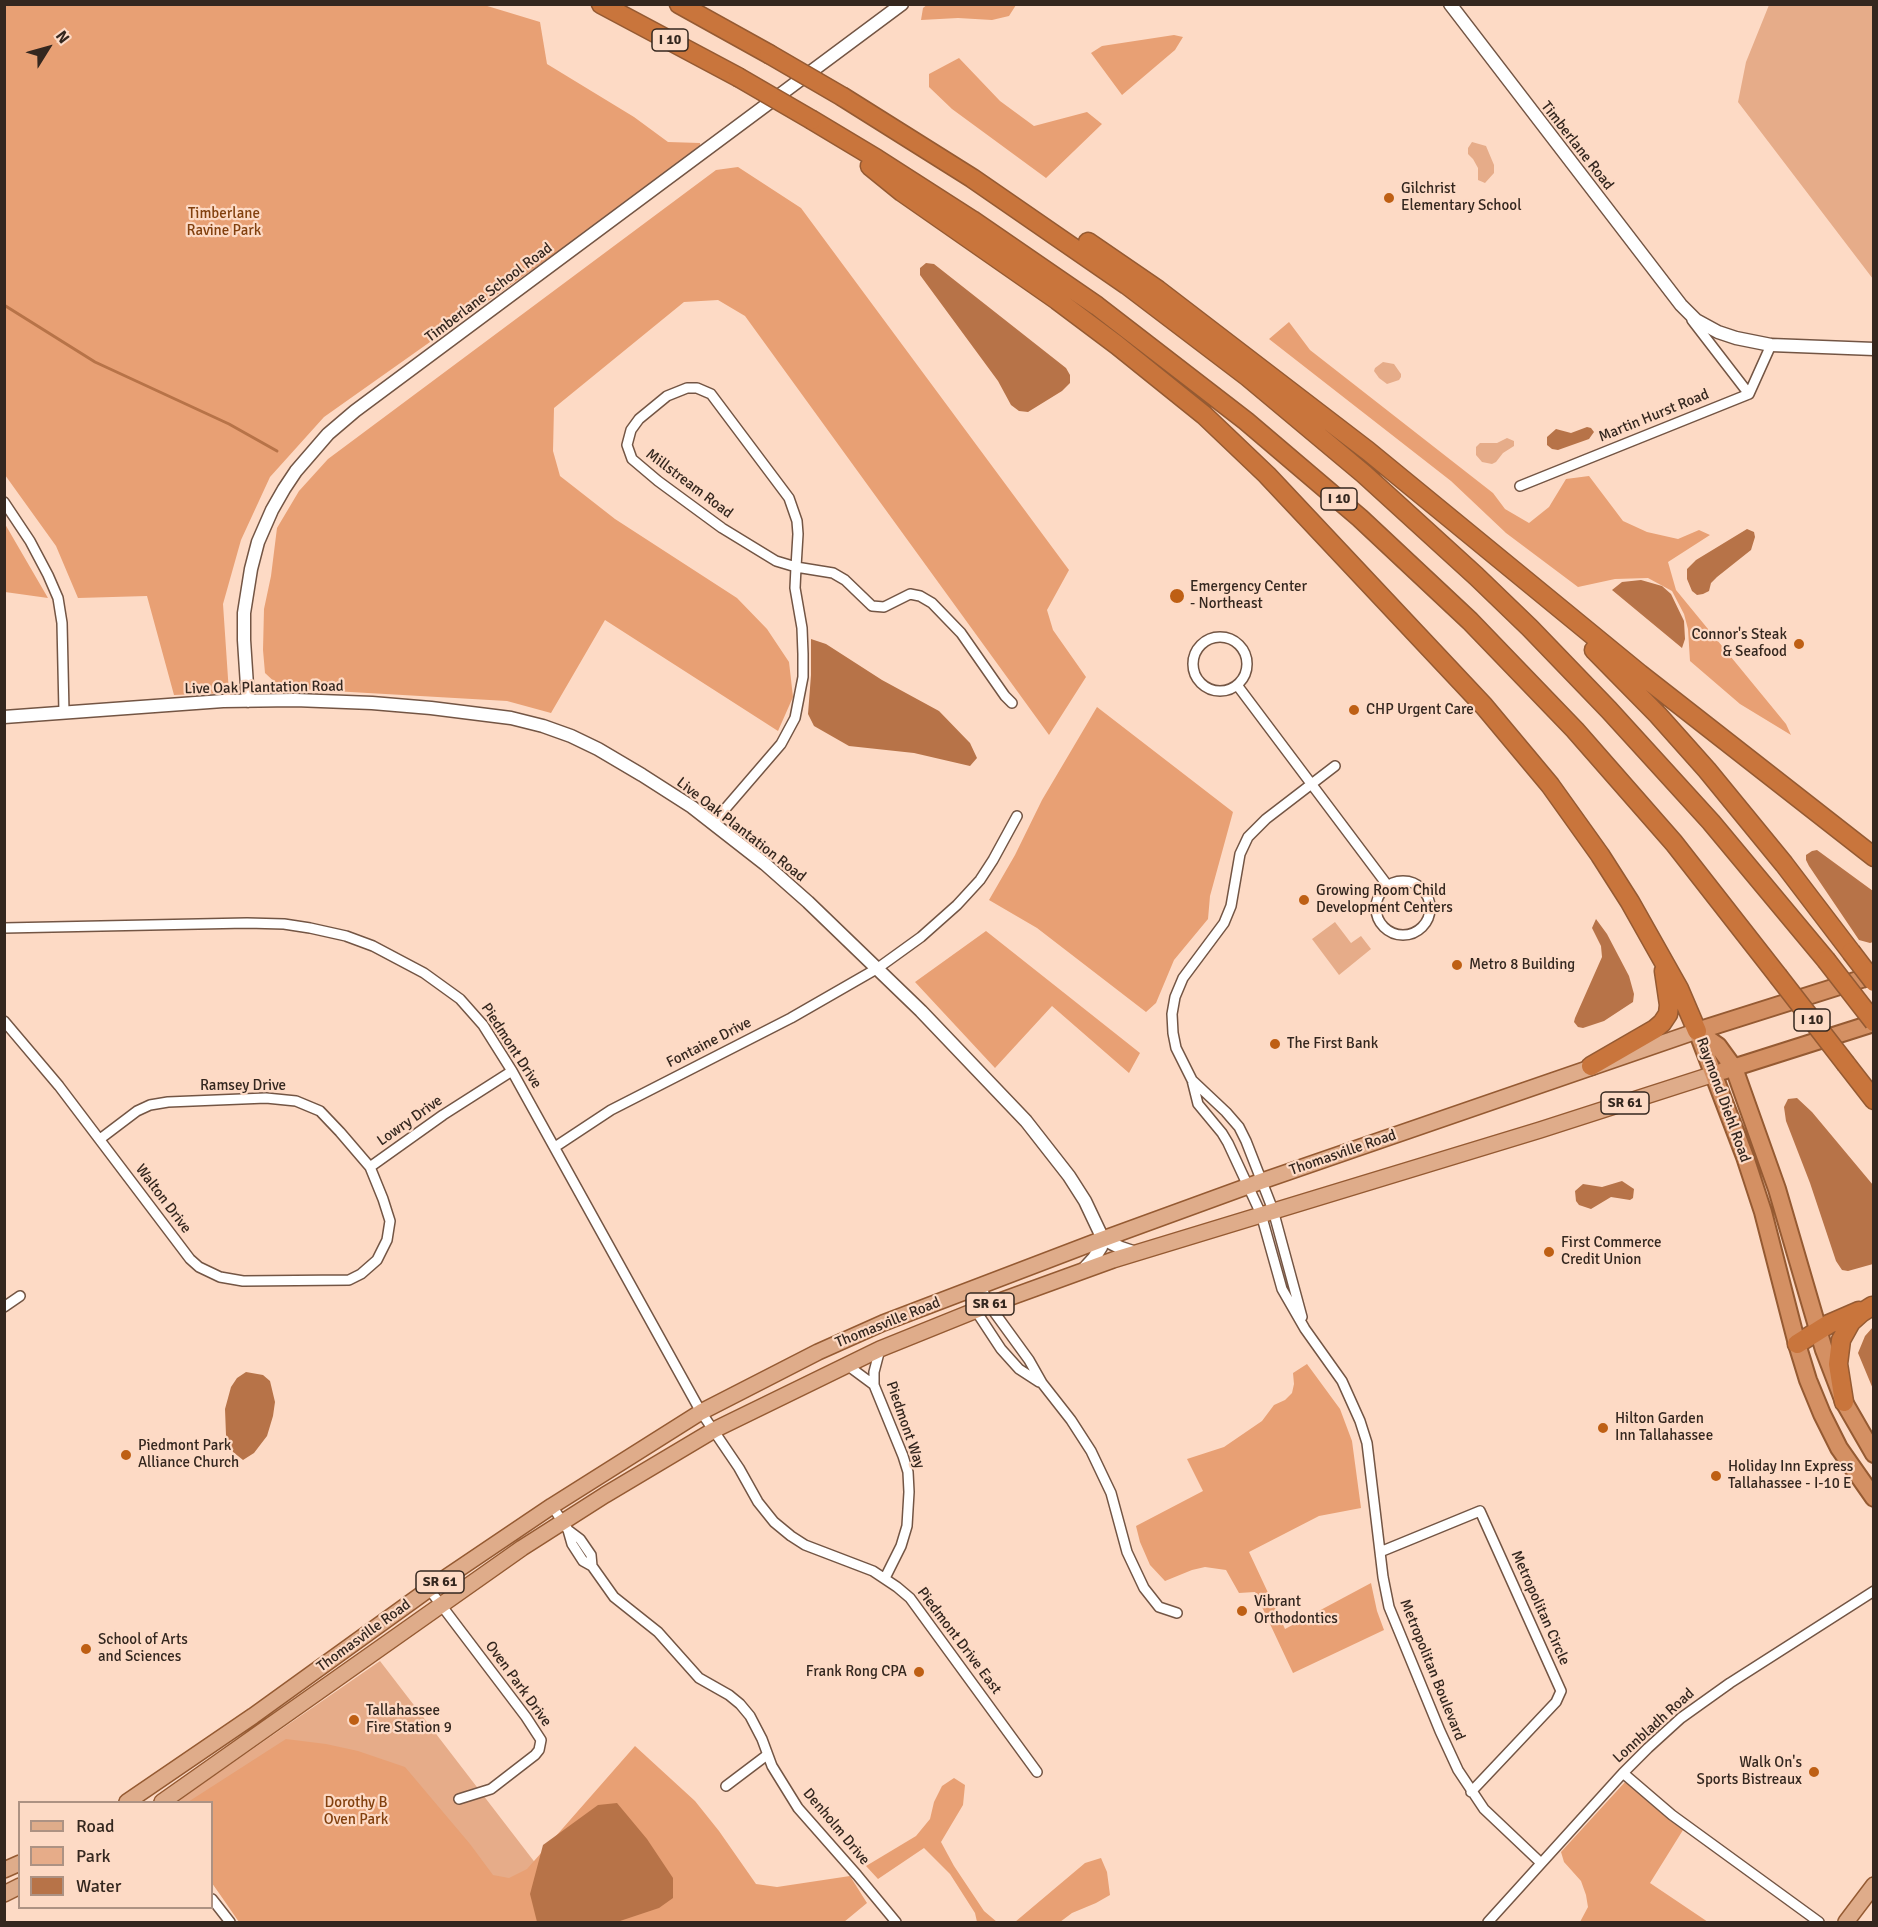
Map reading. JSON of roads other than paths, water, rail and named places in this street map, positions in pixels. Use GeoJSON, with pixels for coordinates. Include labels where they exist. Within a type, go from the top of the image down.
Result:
{"type":"FeatureCollection","features":[{"type":"Feature","properties":{"kind":"highway","name":"I 10"},"geometry":{"type":"LineString","coordinates":[[601,4],[738,77],[812,120],[964,215],[1096,306],[1245,421],[1360,518],[1470,621],[1575,730],[1680,850],[1874,1100]]}},
{"type":"Feature","properties":{"kind":"highway","name":"I 10"},"geometry":{"type":"LineString","coordinates":[[679,4],[908,136],[1035,220],[1158,308],[1292,413],[1420,525],[1530,628],[1635,737],[1736,851],[1874,1022]]}},
{"type":"Feature","properties":{"kind":"highway"},"geometry":{"type":"LineString","coordinates":[[812,120],[902,192],[1057,300],[1132,357],[1204,415],[1267,475],[1484,706],[1561,799],[1630,902],[1679,989],[1697,1031]]}},
{"type":"Feature","properties":{"kind":"highway"},"geometry":{"type":"LineString","coordinates":[[908,136],[1029,205],[1158,290],[1390,469],[1669,697],[1874,856]]}},
{"type":"Feature","properties":{"kind":"highway"},"geometry":{"type":"LineString","coordinates":[[1499,560],[1622,676],[1681,740],[1763,838],[1874,982]]}},
{"type":"Feature","properties":{"kind":"highway"},"geometry":{"type":"LineString","coordinates":[[1591,1066],[1655,1029],[1665,1020],[1669,1005],[1662,958]]}},
{"type":"Feature","properties":{"kind":"highway","name":"Thomasville Road"},"geometry":{"type":"LineString","coordinates":[[1697,1031],[1874,975]]}},
{"type":"Feature","properties":{"kind":"highway","name":"Thomasville Road"},"geometry":{"type":"LineString","coordinates":[[1714,1074],[1874,1022]]}},
{"type":"Feature","properties":{"kind":"highway","name":"Raymond Diehl Road"},"geometry":{"type":"LineString","coordinates":[[1697,1031],[1718,1046],[1734,1068],[1777,1190],[1817,1330],[1844,1402],[1874,1454]]}},
{"type":"Feature","properties":{"kind":"highway","name":"Raymond Diehl Road"},"geometry":{"type":"LineString","coordinates":[[1697,1031],[1766,1221],[1797,1344],[1811,1389],[1848,1462],[1874,1498]]}},
{"type":"Feature","properties":{"kind":"highway"},"geometry":{"type":"LineString","coordinates":[[1797,1344],[1817,1330],[1873,1306]]}},
{"type":"Feature","properties":{"kind":"highway"},"geometry":{"type":"LineString","coordinates":[[1844,1402],[1838,1364],[1841,1340],[1851,1322],[1873,1306]]}},
{"type":"Feature","properties":{"kind":"main road","name":"Thomasville Road"},"geometry":{"type":"LineString","coordinates":[[135,1801],[429,1589],[552,1506],[701,1412],[837,1343],[883,1323],[1255,1183],[1697,1031]]}},
{"type":"Feature","properties":{"kind":"main road","name":"Thomasville Road"},"geometry":{"type":"LineString","coordinates":[[165,1801],[522,1548],[565,1526],[605,1495],[714,1430],[847,1365],[982,1308],[1136,1253],[1714,1074]]}},
{"type":"Feature","properties":{"kind":"main road"},"geometry":{"type":"LineString","coordinates":[[837,1343],[847,1365]]}},
{"type":"Feature","properties":{"kind":"main road"},"geometry":{"type":"LineString","coordinates":[[350,1647],[362,1662]]}},
{"type":"Feature","properties":{"kind":"main road"},"geometry":{"type":"LineString","coordinates":[[253,1716],[264,1732]]}},
{"type":"Feature","properties":{"kind":"main road"},"geometry":{"type":"LineString","coordinates":[[4,1870],[18,1864]]}},
{"type":"Feature","properties":{"kind":"main road"},"geometry":{"type":"LineString","coordinates":[[1846,1923],[1874,1885]]}},
{"type":"Feature","properties":{"kind":"main road"},"geometry":{"type":"LineString","coordinates":[[4,1894],[18,1887]]}},
{"type":"Feature","properties":{"kind":"street","name":"Timberlane School Road"},"geometry":{"type":"LineString","coordinates":[[248,701],[244,613],[258,542],[284,489],[296,471],[328,434],[355,411],[902,4]]}},
{"type":"Feature","properties":{"kind":"street","name":"Timberlane Road"},"geometry":{"type":"LineString","coordinates":[[1450,4],[1749,394]]}},
{"type":"Feature","properties":{"kind":"street","name":"Timberlane Road"},"geometry":{"type":"LineString","coordinates":[[1681,305],[1696,320],[1736,339],[1771,345],[1874,349]]}},
{"type":"Feature","properties":{"kind":"street"},"geometry":{"type":"LineString","coordinates":[[1749,394],[1771,345]]}},
{"type":"Feature","properties":{"kind":"street","name":"Millstream Road"},"geometry":{"type":"LineString","coordinates":[[713,823],[781,744],[795,718],[803,677],[802,628],[795,588],[796,567],[798,534],[793,507],[782,489],[711,394],[697,388],[676,391],[639,419],[631,430],[627,445],[628,453],[638,465],[722,528],[776,561],[796,567],[833,573],[845,580],[872,606],[884,607],[910,594],[920,596],[932,603],[961,633],[1012,703]]}},
{"type":"Feature","properties":{"kind":"street","name":"Martin Hurst Road"},"geometry":{"type":"LineString","coordinates":[[1520,486],[1749,394]]}},
{"type":"Feature","properties":{"kind":"street"},"geometry":{"type":"LineString","coordinates":[[4,502],[30,541],[58,598],[62,623],[64,712]]}},
{"type":"Feature","properties":{"kind":"street"},"geometry":{"type":"LineString","coordinates":[[1218,636],[1233,639],[1241,646],[1247,658],[1247,667],[1243,678],[1237,685],[1226,691],[1216,691],[1209,689],[1199,681],[1193,667],[1193,658],[1198,646],[1218,636]]}},
{"type":"Feature","properties":{"kind":"street"},"geometry":{"type":"LineString","coordinates":[[1237,685],[1388,886]]}},
{"type":"Feature","properties":{"kind":"street","name":"Live Oak Plantation Road"},"geometry":{"type":"LineString","coordinates":[[4,717],[248,701],[372,703],[501,717],[543,726],[571,736],[642,775],[713,823],[765,864],[878,968],[1000,1092],[1033,1129],[1070,1176],[1103,1239]]}},
{"type":"Feature","properties":{"kind":"street","name":"Metropolitan Boulevard"},"geometry":{"type":"LineString","coordinates":[[1267,1212],[1255,1183],[1198,1104],[1192,1080],[1176,1048],[1172,1014],[1175,997],[1183,978],[1224,923],[1231,906],[1239,854],[1248,837],[1266,819],[1335,766]]}},
{"type":"Feature","properties":{"kind":"street"},"geometry":{"type":"LineString","coordinates":[[878,968],[921,937],[946,916],[971,890],[993,860],[1017,816]]}},
{"type":"Feature","properties":{"kind":"street"},"geometry":{"type":"LineString","coordinates":[[1397,881],[1408,881],[1425,891],[1430,908],[1427,921],[1420,929],[1410,934],[1399,935],[1388,930],[1379,920],[1376,904],[1379,895],[1388,886],[1397,881]]}},
{"type":"Feature","properties":{"kind":"street","name":"Piedmont Drive"},"geometry":{"type":"LineString","coordinates":[[4,928],[256,924],[310,928],[346,936],[373,946],[424,973],[460,999],[483,1025],[512,1071],[701,1412],[714,1430]]}},
{"type":"Feature","properties":{"kind":"street","name":"Fontaine Drive"},"geometry":{"type":"LineString","coordinates":[[555,1147],[611,1110],[791,1018],[878,968]]}},
{"type":"Feature","properties":{"kind":"street","name":"Walton Drive"},"geometry":{"type":"LineString","coordinates":[[4,1021],[59,1086],[190,1259],[199,1267],[220,1277],[243,1281],[349,1280],[357,1276]]}},
{"type":"Feature","properties":{"kind":"street","name":"Lowry Drive"},"geometry":{"type":"LineString","coordinates":[[357,1276],[380,1255],[387,1240],[390,1221],[370,1167],[443,1115],[512,1071]]}},
{"type":"Feature","properties":{"kind":"street","name":"Metropolitan Boulevard"},"geometry":{"type":"LineString","coordinates":[[1192,1080],[1239,1127],[1255,1183],[1267,1212],[1281,1289],[1305,1329],[1342,1381],[1360,1421],[1368,1454],[1383,1577],[1389,1607],[1440,1731],[1471,1792],[1484,1809],[1540,1863]]}},
{"type":"Feature","properties":{"kind":"street","name":"Ramsey Drive"},"geometry":{"type":"LineString","coordinates":[[100,1139],[137,1111],[150,1105],[168,1102],[266,1098],[296,1101],[320,1111],[370,1167]]}},
{"type":"Feature","properties":{"kind":"street"},"geometry":{"type":"LineString","coordinates":[[1081,1272],[1094,1258],[1103,1239],[1136,1253]]}},
{"type":"Feature","properties":{"kind":"street"},"geometry":{"type":"LineString","coordinates":[[974,1289],[1001,1349],[1019,1369],[1042,1383]]}},
{"type":"Feature","properties":{"kind":"street"},"geometry":{"type":"LineString","coordinates":[[974,1289],[982,1308],[1029,1360],[1042,1383],[1076,1427],[1103,1475],[1117,1511],[1128,1552],[1144,1588],[1159,1607],[1177,1613]]}},
{"type":"Feature","properties":{"kind":"street"},"geometry":{"type":"LineString","coordinates":[[4,1307],[20,1296]]}},
{"type":"Feature","properties":{"kind":"street","name":"Piedmont Way"},"geometry":{"type":"LineString","coordinates":[[880,1350],[874,1372],[874,1385],[903,1455],[908,1473],[909,1492],[907,1526],[901,1546],[885,1578]]}},
{"type":"Feature","properties":{"kind":"street"},"geometry":{"type":"LineString","coordinates":[[847,1365],[874,1385]]}},
{"type":"Feature","properties":{"kind":"street","name":"Piedmont Drive East"},"geometry":{"type":"LineString","coordinates":[[714,1430],[758,1502],[776,1524],[805,1545],[861,1565],[885,1578],[910,1598],[1037,1772]]}},
{"type":"Feature","properties":{"kind":"street","name":"Denholm Drive"},"geometry":{"type":"LineString","coordinates":[[552,1506],[583,1561],[592,1566],[614,1597],[658,1632],[699,1678],[740,1704],[754,1723],[767,1755],[798,1808],[896,1923]]}},
{"type":"Feature","properties":{"kind":"street","name":"Metropolitan Circle"},"geometry":{"type":"LineString","coordinates":[[1380,1552],[1480,1511],[1561,1691],[1556,1702],[1471,1792]]}},
{"type":"Feature","properties":{"kind":"street","name":"Oven Park Drive"},"geometry":{"type":"LineString","coordinates":[[429,1589],[541,1740],[539,1750],[535,1755],[491,1789],[459,1799]]}},
{"type":"Feature","properties":{"kind":"street","name":"Lonnbladh Road"},"geometry":{"type":"LineString","coordinates":[[1488,1923],[1623,1773],[1691,1710],[1874,1591]]}},
{"type":"Feature","properties":{"kind":"street"},"geometry":{"type":"LineString","coordinates":[[726,1786],[767,1755]]}},
{"type":"Feature","properties":{"kind":"street"},"geometry":{"type":"LineString","coordinates":[[1623,1773],[1672,1815],[1819,1923]]}},
{"type":"Feature","properties":{"kind":"street"},"geometry":{"type":"LineString","coordinates":[[213,1900],[230,1923]]}},
{"type":"Feature","properties":{"kind":"water"},"geometry":{"type":"Polygon","coordinates":[[[926,263],[934,264],[1066,368],[1070,375],[1070,383],[1062,391],[1028,412],[1019,411],[1011,405],[998,381],[920,275],[920,268],[926,263]]]}},
{"type":"Feature","properties":{"kind":"water"},"geometry":{"type":"Polygon","coordinates":[[[1587,427],[1594,432],[1589,439],[1558,450],[1547,445],[1547,437],[1556,429],[1571,433],[1587,427]]]}},
{"type":"Feature","properties":{"kind":"water"},"geometry":{"type":"Polygon","coordinates":[[[1747,529],[1754,532],[1755,537],[1751,550],[1717,577],[1711,583],[1709,591],[1697,595],[1692,591],[1687,579],[1687,569],[1696,560],[1747,529]]]}},
{"type":"Feature","properties":{"kind":"water"},"geometry":{"type":"Polygon","coordinates":[[[1641,580],[1662,586],[1671,594],[1684,621],[1685,639],[1682,648],[1612,590],[1622,582],[1641,580]]]}},
{"type":"Feature","properties":{"kind":"water"},"geometry":{"type":"Polygon","coordinates":[[[811,639],[826,644],[882,680],[939,711],[970,743],[977,758],[970,766],[914,753],[849,746],[814,726],[808,714],[811,639]]]}},
{"type":"Feature","properties":{"kind":"water"},"geometry":{"type":"Polygon","coordinates":[[[1817,850],[1873,891],[1873,942],[1859,940],[1809,866],[1806,855],[1817,850]]]}},
{"type":"Feature","properties":{"kind":"water"},"geometry":{"type":"Polygon","coordinates":[[[1596,919],[1607,934],[1629,976],[1634,994],[1633,1002],[1604,1021],[1583,1028],[1578,1027],[1574,1022],[1575,1018],[1602,957],[1601,946],[1592,928],[1596,919]]]}},
{"type":"Feature","properties":{"kind":"water"},"geometry":{"type":"Polygon","coordinates":[[[1797,1098],[1812,1112],[1873,1185],[1873,1264],[1848,1271],[1842,1270],[1836,1261],[1786,1121],[1784,1107],[1788,1099],[1797,1098]]]}},
{"type":"Feature","properties":{"kind":"water"},"geometry":{"type":"Polygon","coordinates":[[[1622,1181],[1634,1189],[1633,1198],[1630,1200],[1611,1197],[1591,1209],[1579,1205],[1576,1201],[1575,1191],[1583,1184],[1602,1187],[1622,1181]]]}},
{"type":"Feature","properties":{"kind":"water"},"geometry":{"type":"Polygon","coordinates":[[[1873,1327],[1873,1389],[1858,1353],[1865,1336],[1873,1327]]]}},
{"type":"Feature","properties":{"kind":"water"},"geometry":{"type":"Polygon","coordinates":[[[246,1372],[263,1375],[270,1381],[275,1402],[267,1436],[254,1453],[243,1460],[233,1452],[226,1435],[225,1409],[231,1387],[237,1378],[246,1372]]]}},
{"type":"Feature","properties":{"kind":"water"},"geometry":{"type":"Polygon","coordinates":[[[617,1803],[647,1839],[673,1878],[673,1898],[659,1908],[617,1922],[537,1922],[530,1894],[543,1845],[598,1805],[617,1803]]]}},
{"type":"Feature","properties":{"kind":"waterway"},"geometry":{"type":"LineString","coordinates":[[4,305],[95,362],[229,424],[277,451]]}},
{"type":"Feature","properties":{"kind":"place","name":"Gilchrist Elementary School"},"geometry":{"type":"Point","coordinates":[1389,198]}},
{"type":"Feature","properties":{"kind":"place","name":"Emergency Center - Northeast"},"geometry":{"type":"Point","coordinates":[1177,596]}},
{"type":"Feature","properties":{"kind":"place","name":"Connor's Steak & Seafood"},"geometry":{"type":"Point","coordinates":[1799,644]}},
{"type":"Feature","properties":{"kind":"place","name":"CHP Urgent Care"},"geometry":{"type":"Point","coordinates":[1354,710]}},
{"type":"Feature","properties":{"kind":"place","name":"Growing Room Child Development Centers"},"geometry":{"type":"Point","coordinates":[1304,900]}},
{"type":"Feature","properties":{"kind":"place","name":"Metro 8 Building"},"geometry":{"type":"Point","coordinates":[1457,965]}},
{"type":"Feature","properties":{"kind":"place","name":"The First Bank"},"geometry":{"type":"Point","coordinates":[1275,1044]}},
{"type":"Feature","properties":{"kind":"place","name":"First Commerce Credit Union"},"geometry":{"type":"Point","coordinates":[1549,1252]}},
{"type":"Feature","properties":{"kind":"place","name":"Hilton Garden Inn Tallahassee"},"geometry":{"type":"Point","coordinates":[1603,1428]}},
{"type":"Feature","properties":{"kind":"place","name":"Piedmont Park Alliance Church"},"geometry":{"type":"Point","coordinates":[126,1455]}},
{"type":"Feature","properties":{"kind":"place","name":"Holiday Inn Express Tallahassee - I-10 E"},"geometry":{"type":"Point","coordinates":[1716,1476]}},
{"type":"Feature","properties":{"kind":"place","name":"Vibrant Orthodontics"},"geometry":{"type":"Point","coordinates":[1242,1611]}},
{"type":"Feature","properties":{"kind":"place","name":"School of Arts and Sciences"},"geometry":{"type":"Point","coordinates":[86,1649]}},
{"type":"Feature","properties":{"kind":"place","name":"Frank Rong CPA"},"geometry":{"type":"Point","coordinates":[919,1672]}},
{"type":"Feature","properties":{"kind":"place","name":"Tallahassee Fire Station 9"},"geometry":{"type":"Point","coordinates":[354,1720]}},
{"type":"Feature","properties":{"kind":"place","name":"Walk On's Sports Bistreaux"},"geometry":{"type":"Point","coordinates":[1814,1772]}},
{"type":"Feature","properties":{"kind":"park label","name":"Timberlane Ravine Park"},"geometry":{"type":"Point","coordinates":[224,222]}},
{"type":"Feature","properties":{"kind":"park label","name":"Dorothy B Oven Park"},"geometry":{"type":"Point","coordinates":[356,1812]}}]}
